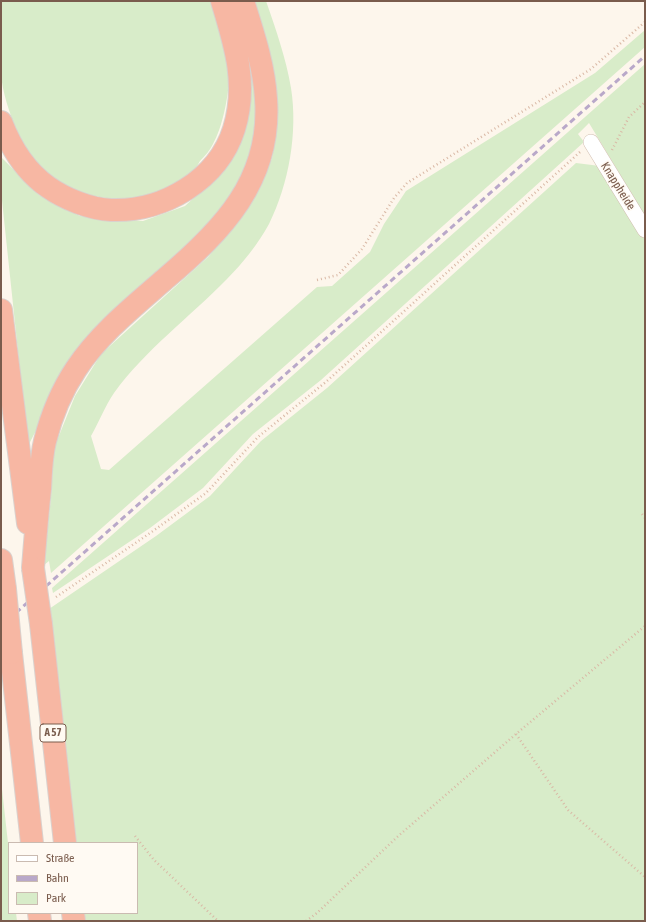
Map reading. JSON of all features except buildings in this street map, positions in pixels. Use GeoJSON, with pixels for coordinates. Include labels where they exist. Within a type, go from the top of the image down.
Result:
{"type":"FeatureCollection","features":[{"type":"Feature","properties":{"kind":"highway"},"geometry":{"type":"LineString","coordinates":[[1,122],[7,138],[18,158],[32,174],[49,188],[69,199],[110,210],[127,210],[162,201],[179,193],[196,183],[210,170],[223,152],[234,129],[239,105],[240,78],[237,52],[222,1]]}},
{"type":"Feature","properties":{"kind":"highway"},"geometry":{"type":"LineString","coordinates":[[33,568],[44,442],[58,403],[70,378],[95,345],[116,323],[188,260],[222,225],[237,206],[251,181],[261,155],[266,129],[266,100],[257,47],[242,1]]}},
{"type":"Feature","properties":{"kind":"highway","name":"A 57"},"geometry":{"type":"LineString","coordinates":[[1,310],[41,624],[65,842]]}},
{"type":"Feature","properties":{"kind":"highway"},"geometry":{"type":"LineString","coordinates":[[1,560],[32,842]]}},
{"type":"Feature","properties":{"kind":"street","name":"Knappheide"},"geometry":{"type":"LineString","coordinates":[[591,142],[645,230]]}},
{"type":"Feature","properties":{"kind":"path"},"geometry":{"type":"LineString","coordinates":[[317,280],[338,275],[362,249],[394,198],[407,183],[591,69],[645,22]]}},
{"type":"Feature","properties":{"kind":"path"},"geometry":{"type":"LineString","coordinates":[[605,164],[629,117],[645,102]]}},
{"type":"Feature","properties":{"kind":"path"},"geometry":{"type":"LineString","coordinates":[[54,599],[206,493],[258,437],[328,381],[591,142]]}},
{"type":"Feature","properties":{"kind":"path"},"geometry":{"type":"LineString","coordinates":[[642,514],[645,518]]}},
{"type":"Feature","properties":{"kind":"path"},"geometry":{"type":"LineString","coordinates":[[306,921],[317,913],[396,838],[516,734],[645,626]]}},
{"type":"Feature","properties":{"kind":"path"},"geometry":{"type":"LineString","coordinates":[[516,734],[568,810],[645,877]]}},
{"type":"Feature","properties":{"kind":"path"},"geometry":{"type":"LineString","coordinates":[[136,836],[154,860],[218,921]]}},
{"type":"Feature","properties":{"kind":"green space"},"geometry":{"type":"Polygon","coordinates":[[[1,1],[210,1],[225,51],[229,80],[226,104],[219,130],[206,155],[195,169],[189,175],[167,189],[142,197],[117,199],[92,196],[68,187],[47,173],[30,155],[17,132],[9,110],[1,73],[1,1]]]}},
{"type":"Feature","properties":{"kind":"green space"},"geometry":{"type":"Polygon","coordinates":[[[254,1],[266,1],[284,55],[291,88],[293,105],[292,140],[287,175],[282,192],[269,224],[244,260],[213,293],[140,362],[114,393],[91,436],[101,469],[109,470],[317,287],[332,286],[370,252],[384,224],[406,191],[595,73],[645,30],[645,47],[51,573],[49,561],[44,565],[54,448],[75,396],[101,354],[208,257],[246,210],[261,186],[272,158],[277,130],[277,99],[268,45],[254,1]]]}},
{"type":"Feature","properties":{"kind":"green space"},"geometry":{"type":"Polygon","coordinates":[[[241,39],[251,59],[257,100],[254,149],[235,202],[47,409],[28,446],[1,191],[1,157],[39,195],[80,216],[143,221],[185,206],[213,180],[223,163],[241,39]]]}},
{"type":"Feature","properties":{"kind":"green space"},"geometry":{"type":"Polygon","coordinates":[[[645,64],[645,216],[589,123],[578,134],[584,142],[321,380],[253,434],[203,488],[150,528],[53,593],[52,588],[645,64]]]}},
{"type":"Feature","properties":{"kind":"green space"},"geometry":{"type":"Polygon","coordinates":[[[576,163],[600,166],[645,238],[645,921],[82,921],[81,914],[138,914],[138,842],[74,842],[49,609],[156,536],[210,496],[261,441],[327,388],[576,163]]]}},
{"type":"Feature","properties":{"kind":"green space"},"geometry":{"type":"Polygon","coordinates":[[[1,780],[8,843],[8,914],[16,914],[17,921],[1,921],[1,780]]]}},
{"type":"Feature","properties":{"kind":"railway"},"geometry":{"type":"LineString","coordinates":[[1,626],[645,56]]}}]}
